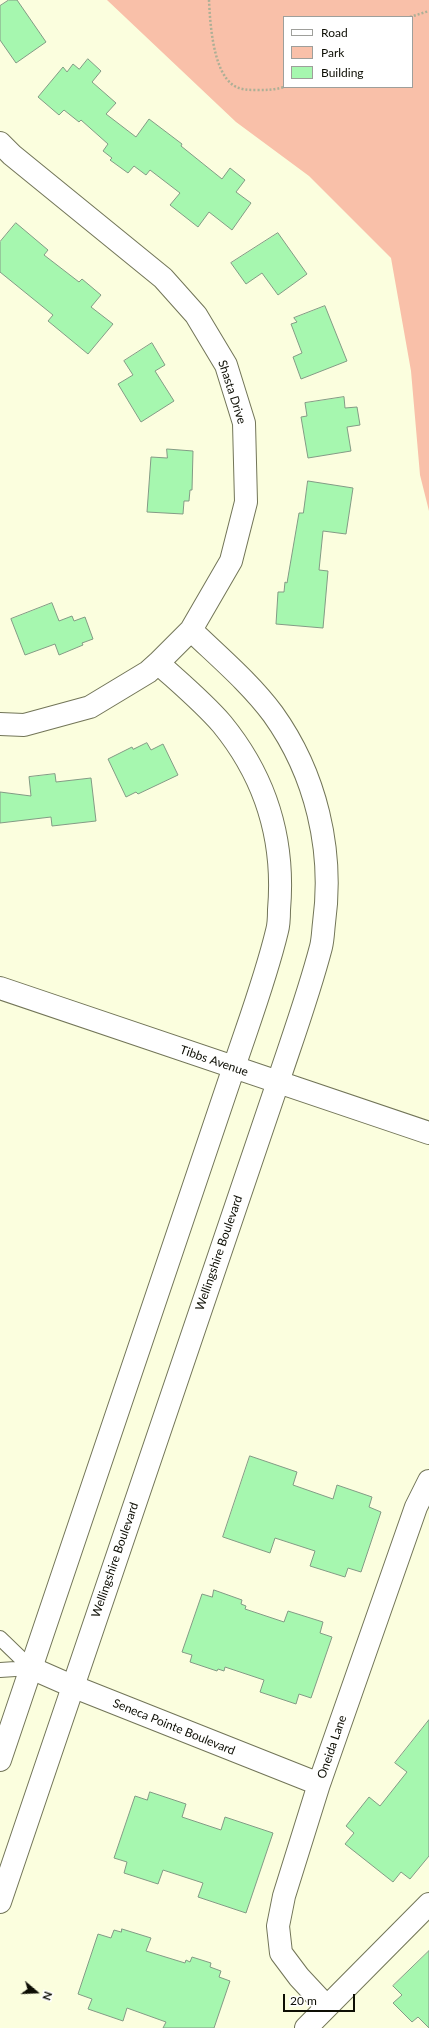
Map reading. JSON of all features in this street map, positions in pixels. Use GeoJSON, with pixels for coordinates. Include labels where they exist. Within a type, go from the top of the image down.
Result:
{"type":"FeatureCollection","features":[{"type":"Feature","properties":{"kind":"street","name":"Shasta Drive"},"geometry":{"type":"LineString","coordinates":[[0,143],[12,155],[163,278],[196,315],[226,365],[244,423],[246,502],[231,561],[191,630],[158,663],[148,672],[90,707],[24,725],[0,724]]}},
{"type":"Feature","properties":{"kind":"street","name":"Wellingshire Boulevard"},"geometry":{"type":"LineString","coordinates":[[0,1902],[278,1082],[322,947],[328,897],[326,844],[320,816],[301,763],[277,720],[250,686],[191,630]]}},
{"type":"Feature","properties":{"kind":"street"},"geometry":{"type":"LineString","coordinates":[[0,1760],[234,1067],[277,932],[282,898],[282,875],[272,817],[263,793],[241,749],[214,716],[158,663]]}},
{"type":"Feature","properties":{"kind":"street","name":"Tibbs Avenue"},"geometry":{"type":"LineString","coordinates":[[0,988],[429,1133]]}},
{"type":"Feature","properties":{"kind":"street","name":"Oneida Lane"},"geometry":{"type":"LineString","coordinates":[[326,2006],[299,1977],[281,1953],[278,1926],[284,1896],[319,1784],[416,1507],[429,1481]]}},
{"type":"Feature","properties":{"kind":"street","name":"Seneca Pointe Boulevard"},"geometry":{"type":"LineString","coordinates":[[31,1668],[72,1686],[319,1784]]}},
{"type":"Feature","properties":{"kind":"street"},"geometry":{"type":"LineString","coordinates":[[306,2028],[326,2006],[429,1904]]}},
{"type":"Feature","properties":{"kind":"lane"},"geometry":{"type":"LineString","coordinates":[[0,1638],[31,1668]]}},
{"type":"Feature","properties":{"kind":"lane"},"geometry":{"type":"LineString","coordinates":[[0,1670],[31,1668]]}},
{"type":"Feature","properties":{"kind":"path"},"geometry":{"type":"LineString","coordinates":[[209,0],[210,24],[221,71],[226,78],[233,86],[244,90],[273,91],[283,87]]}},
{"type":"Feature","properties":{"kind":"path"},"geometry":{"type":"LineString","coordinates":[[413,16],[429,11]]}},
{"type":"Feature","properties":{"kind":"green space"},"geometry":{"type":"Polygon","coordinates":[[[107,0],[429,0],[429,511],[420,475],[411,371],[391,258],[309,176],[236,122],[107,0]]]}},
{"type":"Feature","properties":{"kind":"building"},"geometry":{"type":"Polygon","coordinates":[[[9,0],[17,0],[46,42],[16,63],[0,40],[0,6],[9,0]]]}},
{"type":"Feature","properties":{"kind":"building"},"geometry":{"type":"Polygon","coordinates":[[[88,59],[101,71],[92,82],[116,103],[106,114],[136,137],[149,119],[182,144],[181,146],[222,179],[230,168],[245,180],[236,192],[251,203],[232,230],[209,212],[198,227],[170,205],[180,193],[150,170],[146,175],[134,166],[128,173],[110,160],[112,158],[103,151],[108,144],[81,120],[79,122],[64,110],[59,115],[38,97],[63,67],[67,72],[73,64],[79,69],[88,59]]]}},
{"type":"Feature","properties":{"kind":"building"},"geometry":{"type":"Polygon","coordinates":[[[16,223],[48,250],[44,255],[79,282],[82,279],[101,295],[91,307],[113,324],[88,354],[48,321],[53,315],[0,272],[0,242],[16,223]]]}},
{"type":"Feature","properties":{"kind":"building"},"geometry":{"type":"Polygon","coordinates":[[[278,233],[307,274],[278,295],[262,273],[246,284],[231,263],[278,233]]]}},
{"type":"Feature","properties":{"kind":"building"},"geometry":{"type":"Polygon","coordinates":[[[325,306],[347,361],[301,379],[293,357],[302,353],[291,324],[297,322],[294,318],[325,306]]]}},
{"type":"Feature","properties":{"kind":"building"},"geometry":{"type":"Polygon","coordinates":[[[152,343],[165,365],[155,371],[174,401],[141,422],[118,384],[133,375],[124,361],[152,343]]]}},
{"type":"Feature","properties":{"kind":"building"},"geometry":{"type":"Polygon","coordinates":[[[344,397],[345,408],[357,407],[360,425],[347,427],[351,451],[308,458],[301,417],[307,416],[305,403],[344,397]]]}},
{"type":"Feature","properties":{"kind":"building"},"geometry":{"type":"Polygon","coordinates":[[[167,449],[193,451],[192,490],[190,490],[189,501],[184,501],[183,514],[147,512],[151,457],[167,458],[167,449]]]}},
{"type":"Feature","properties":{"kind":"building"},"geometry":{"type":"Polygon","coordinates":[[[308,481],[353,488],[346,534],[323,531],[319,570],[328,571],[323,628],[276,624],[278,592],[284,592],[285,582],[287,583],[299,513],[303,513],[308,481]]]}},
{"type":"Feature","properties":{"kind":"building"},"geometry":{"type":"Polygon","coordinates":[[[52,603],[59,621],[72,616],[74,621],[85,617],[93,639],[59,655],[55,644],[25,655],[11,619],[52,603]]]}},
{"type":"Feature","properties":{"kind":"building"},"geometry":{"type":"Polygon","coordinates":[[[147,743],[151,750],[163,744],[178,775],[138,794],[136,792],[126,797],[108,759],[132,747],[133,749],[147,743]]]}},
{"type":"Feature","properties":{"kind":"building"},"geometry":{"type":"Polygon","coordinates":[[[55,774],[56,782],[91,778],[96,821],[52,826],[51,817],[0,823],[0,792],[31,796],[29,777],[55,774]]]}},
{"type":"Feature","properties":{"kind":"building"},"geometry":{"type":"Polygon","coordinates":[[[250,1456],[297,1472],[293,1485],[333,1499],[337,1485],[372,1497],[369,1507],[381,1512],[361,1572],[348,1568],[345,1577],[310,1566],[315,1551],[275,1538],[270,1553],[223,1537],[250,1456]]]}},
{"type":"Feature","properties":{"kind":"building"},"geometry":{"type":"Polygon","coordinates":[[[214,1590],[242,1600],[241,1604],[246,1606],[245,1609],[284,1622],[288,1611],[323,1622],[320,1633],[332,1637],[311,1698],[299,1694],[296,1704],[260,1692],[264,1680],[225,1667],[224,1671],[218,1669],[217,1671],[190,1662],[192,1655],[182,1652],[202,1594],[212,1597],[214,1590]]]}},
{"type":"Feature","properties":{"kind":"building"},"geometry":{"type":"Polygon","coordinates":[[[429,1720],[429,1856],[410,1879],[401,1872],[393,1882],[345,1844],[354,1833],[346,1826],[369,1797],[380,1806],[407,1772],[395,1763],[429,1720]]]}},
{"type":"Feature","properties":{"kind":"building"},"geometry":{"type":"Polygon","coordinates":[[[150,1792],[186,1804],[182,1817],[221,1830],[225,1817],[273,1833],[246,1913],[198,1897],[203,1883],[163,1870],[158,1884],[124,1873],[127,1862],[114,1858],[135,1796],[147,1800],[150,1792]]]}},
{"type":"Feature","properties":{"kind":"building"},"geometry":{"type":"Polygon","coordinates":[[[122,1929],[151,1938],[146,1951],[185,1963],[186,1960],[190,1962],[192,1957],[211,1963],[210,1967],[221,1971],[219,1977],[230,1981],[214,2028],[163,2028],[166,2022],[127,2008],[123,2021],[88,2009],[92,1999],[78,1994],[98,1934],[111,1938],[114,1930],[121,1932],[122,1929]]]}},
{"type":"Feature","properties":{"kind":"building"},"geometry":{"type":"Polygon","coordinates":[[[429,1951],[429,2028],[418,2017],[412,2022],[393,2003],[402,1995],[393,1986],[429,1951]]]}}]}
